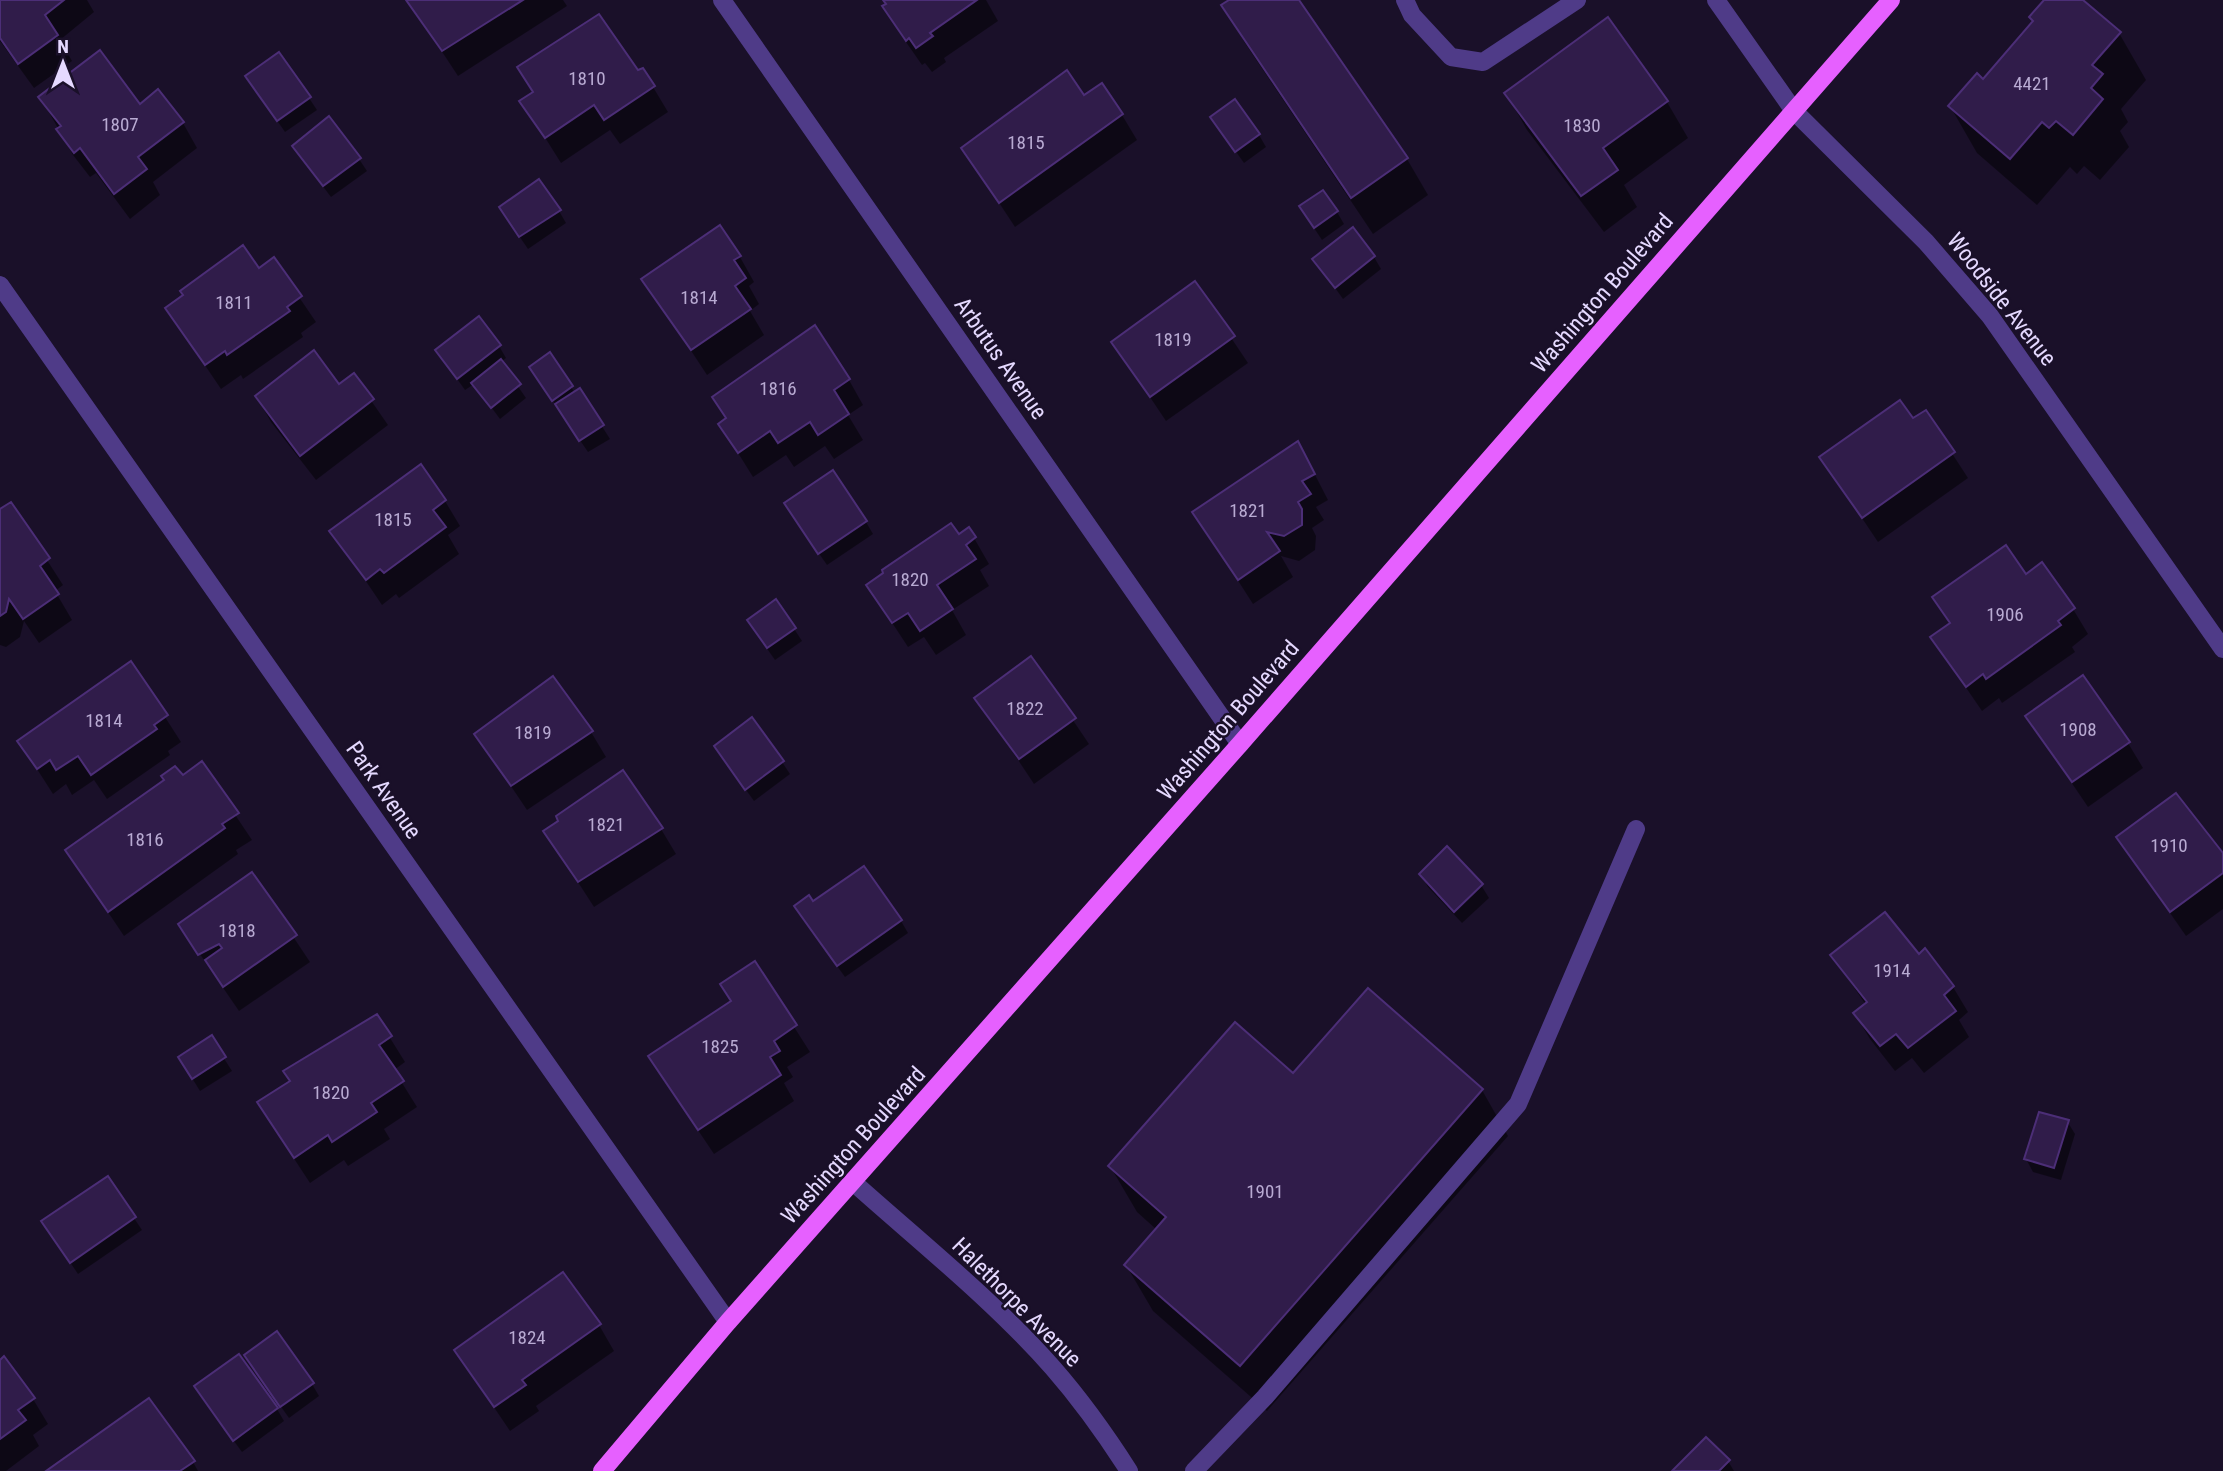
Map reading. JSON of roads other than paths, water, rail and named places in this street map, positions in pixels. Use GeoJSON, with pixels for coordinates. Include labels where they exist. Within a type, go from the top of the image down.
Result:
{"type":"FeatureCollection","features":[{"type":"Feature","properties":{"kind":"main road","name":"Washington Boulevard"},"geometry":{"type":"LineString","coordinates":[[602,1471],[728,1322],[1240,744],[1891,0]]}},
{"type":"Feature","properties":{"kind":"street","name":"Arbutus Avenue"},"geometry":{"type":"LineString","coordinates":[[722,0],[1240,744]]}},
{"type":"Feature","properties":{"kind":"street"},"geometry":{"type":"LineString","coordinates":[[1405,0],[1412,15],[1451,57],[1483,62],[1577,0]]}},
{"type":"Feature","properties":{"kind":"street","name":"Woodside Avenue"},"geometry":{"type":"LineString","coordinates":[[1716,0],[1794,111],[1926,242],[1990,316],[2223,649]]}},
{"type":"Feature","properties":{"kind":"street","name":"Park Avenue"},"geometry":{"type":"LineString","coordinates":[[0,285],[728,1322]]}},
{"type":"Feature","properties":{"kind":"street"},"geometry":{"type":"LineString","coordinates":[[1194,1471],[1265,1397],[1518,1104],[1636,829]]}},
{"type":"Feature","properties":{"kind":"street","name":"Halethorpe Avenue"},"geometry":{"type":"LineString","coordinates":[[853,1182],[1003,1316],[1053,1367],[1098,1424],[1129,1471]]}}]}
